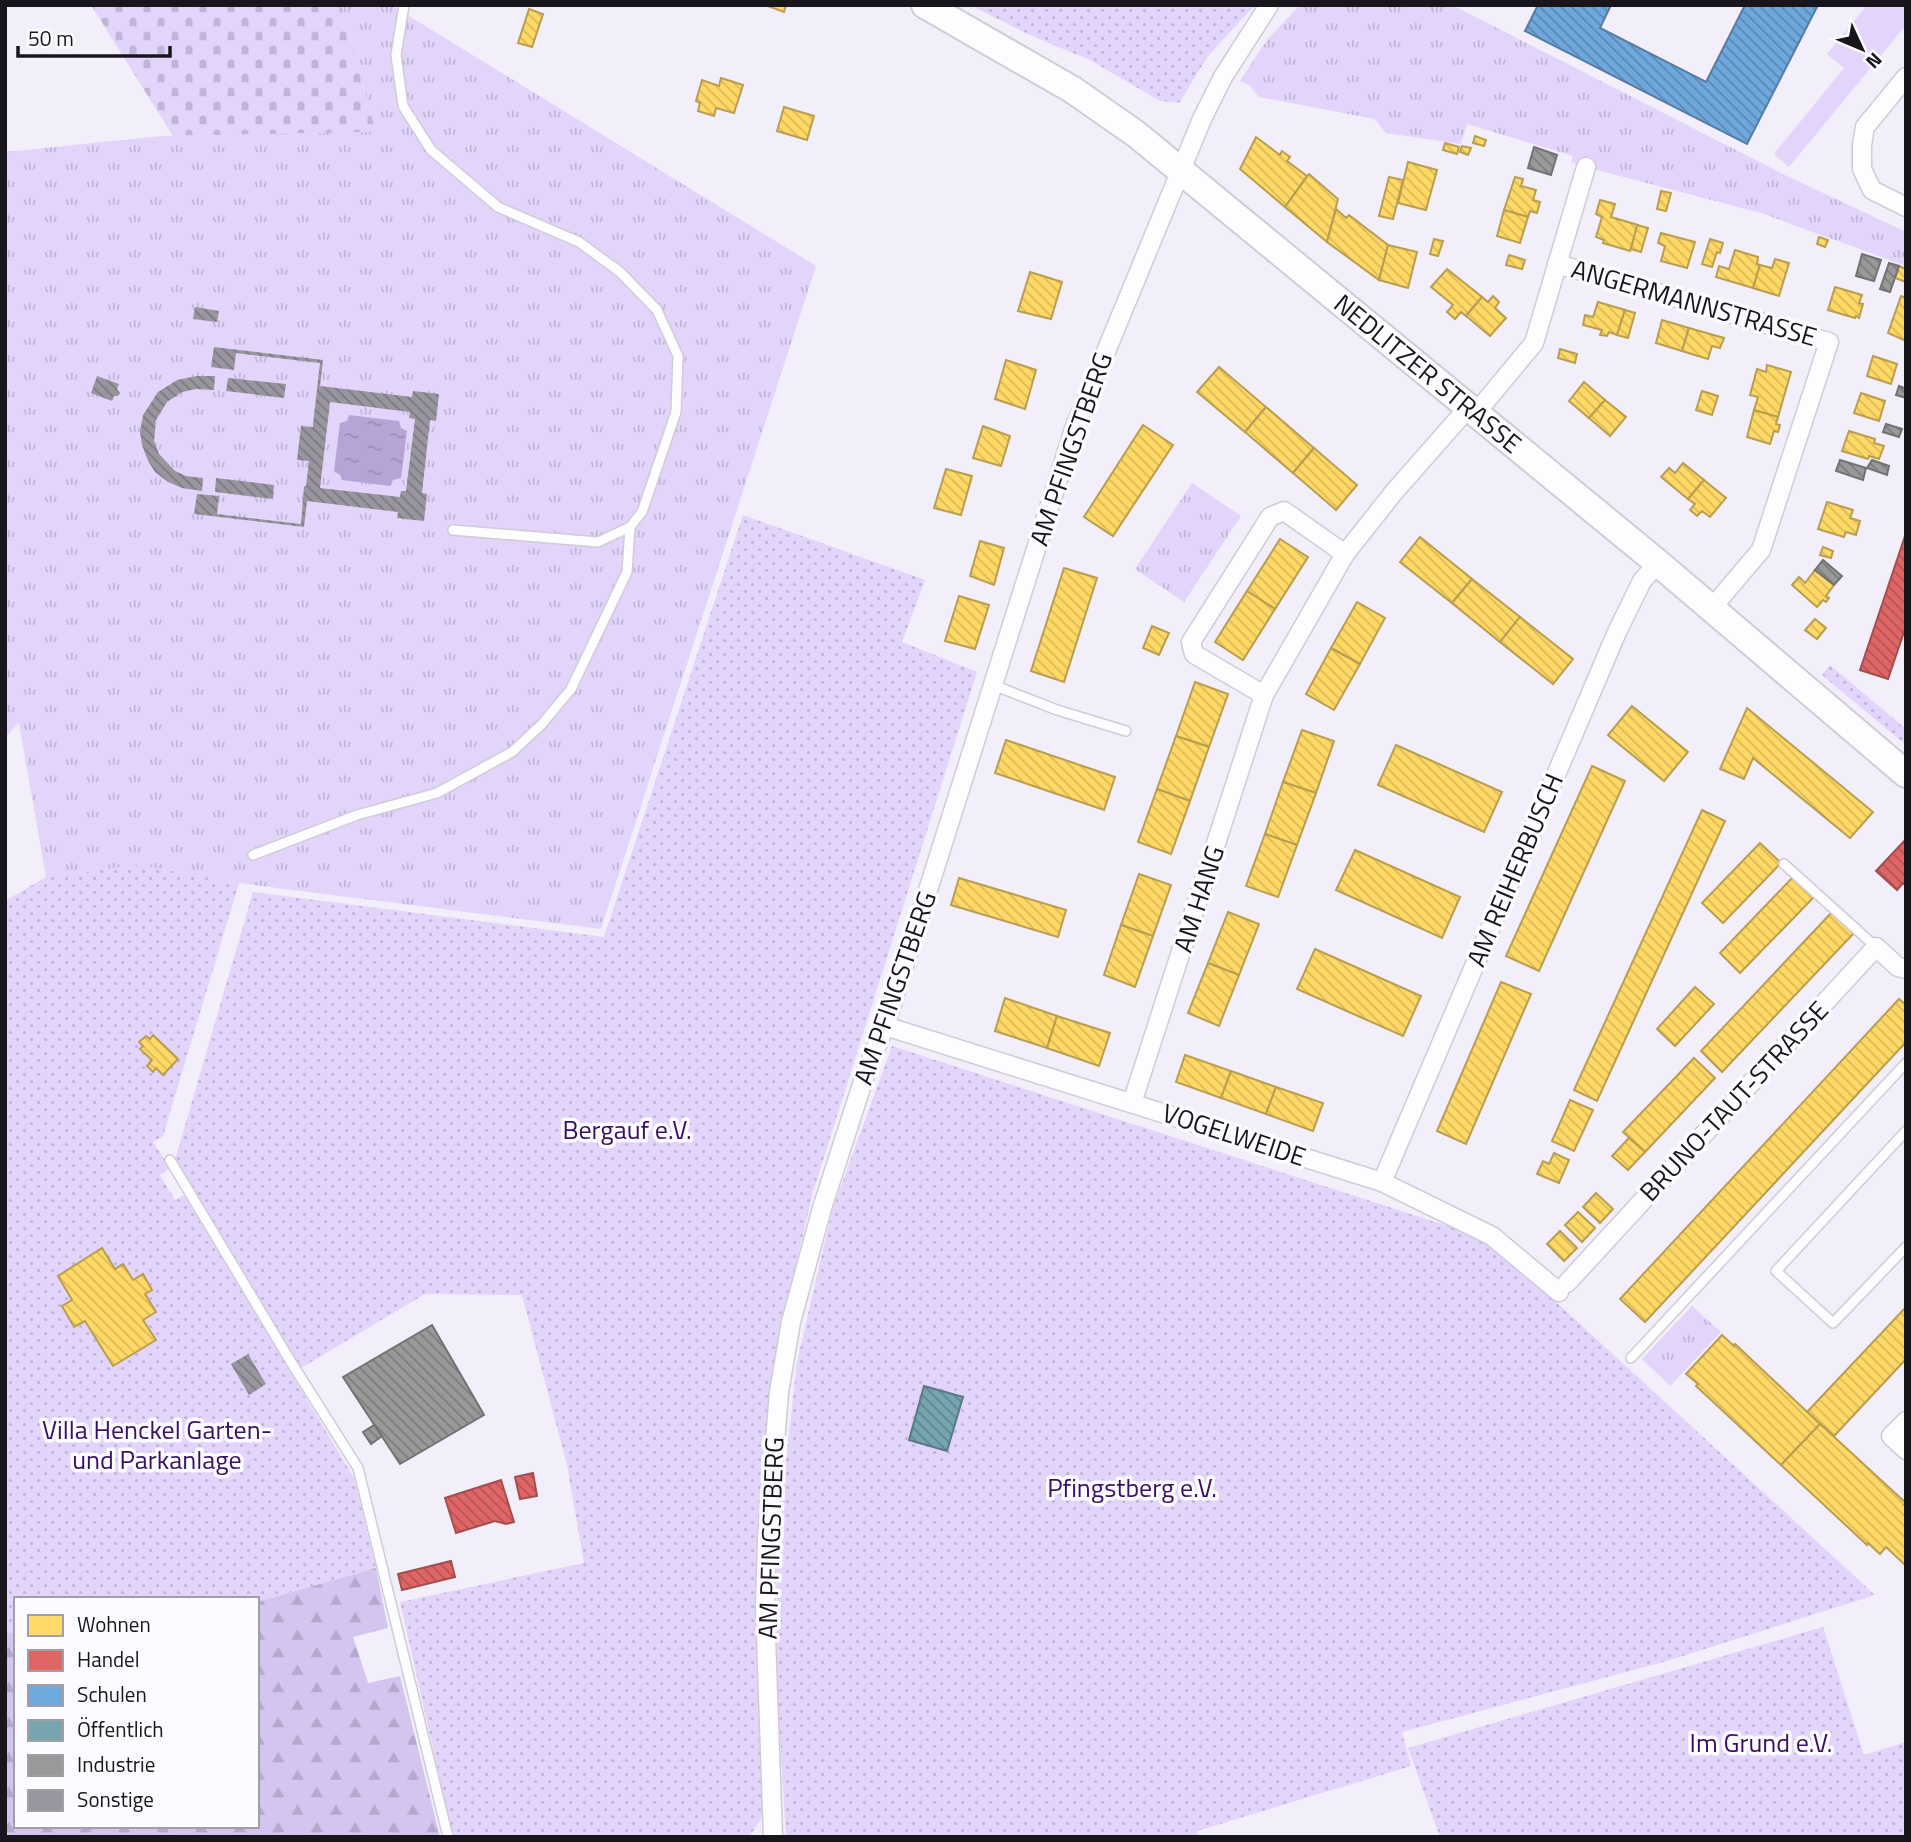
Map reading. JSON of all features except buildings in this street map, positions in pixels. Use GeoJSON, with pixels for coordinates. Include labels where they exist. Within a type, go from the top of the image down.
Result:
{"type":"FeatureCollection","features":[{"type":"Feature","properties":{"kind":"main road","name":"NEDLITZER STRASSE"},"geometry":{"type":"LineString","coordinates":[[925,5],[1073,90],[1126,126],[1658,563],[1906,774]]}},
{"type":"Feature","properties":{"kind":"street","name":"AM PFINGSTBERG"},"geometry":{"type":"LineString","coordinates":[[772,1837],[766,1595],[768,1527],[781,1380],[791,1322],[822,1208],[867,1069],[885,1026],[1074,429],[1202,120],[1223,78],[1269,5]]}},
{"type":"Feature","properties":{"kind":"street"},"geometry":{"type":"LineString","coordinates":[[1906,77],[1865,127],[1862,169],[1872,190],[1906,208]]}},
{"type":"Feature","properties":{"kind":"street","name":"ANGERMANNSTRASSE"},"geometry":{"type":"LineString","coordinates":[[1472,411],[1534,343],[1586,167]]}},
{"type":"Feature","properties":{"kind":"street","name":"ANGERMANNSTRASSE"},"geometry":{"type":"LineString","coordinates":[[1558,264],[1829,342],[1760,550],[1711,609]]}},
{"type":"Feature","properties":{"kind":"street","name":"AM HANG"},"geometry":{"type":"LineString","coordinates":[[1132,1102],[1264,695],[1345,554],[1394,492],[1472,411]]}},
{"type":"Feature","properties":{"kind":"street"},"geometry":{"type":"LineString","coordinates":[[1264,695],[1194,653],[1191,642],[1270,517],[1284,511],[1345,554]]}},
{"type":"Feature","properties":{"kind":"street","name":"AM REIHERBUSCH"},"geometry":{"type":"LineString","coordinates":[[1382,1182],[1617,632],[1642,581],[1658,563]]}},
{"type":"Feature","properties":{"kind":"street"},"geometry":{"type":"LineString","coordinates":[[1876,947],[1898,967],[1906,969]]}},
{"type":"Feature","properties":{"kind":"street","name":"BRUNO-TAUT-STRASSE"},"geometry":{"type":"LineString","coordinates":[[1563,1288],[1876,947]]}},
{"type":"Feature","properties":{"kind":"street","name":"VOGELWEIDE"},"geometry":{"type":"LineString","coordinates":[[885,1026],[1382,1182],[1492,1236],[1563,1288]]}},
{"type":"Feature","properties":{"kind":"street"},"geometry":{"type":"LineString","coordinates":[[1906,1421],[1891,1436],[1906,1450]]}},
{"type":"Feature","properties":{"kind":"lane"},"geometry":{"type":"LineString","coordinates":[[404,5],[396,55],[403,106],[431,150],[498,206],[579,242],[620,272],[657,310],[678,356],[676,412],[642,512],[630,527],[598,542],[453,530]]}},
{"type":"Feature","properties":{"kind":"lane"},"geometry":{"type":"LineString","coordinates":[[253,855],[356,815],[437,793],[512,752],[542,724],[570,689],[627,572],[630,527]]}},
{"type":"Feature","properties":{"kind":"lane"},"geometry":{"type":"LineString","coordinates":[[993,685],[1126,732]]}},
{"type":"Feature","properties":{"kind":"lane"},"geometry":{"type":"LineString","coordinates":[[1784,864],[1876,947]]}},
{"type":"Feature","properties":{"kind":"lane"},"geometry":{"type":"LineString","coordinates":[[1631,1358],[1906,1063]]}},
{"type":"Feature","properties":{"kind":"lane"},"geometry":{"type":"LineString","coordinates":[[1906,1131],[1776,1271],[1833,1323],[1906,1247]]}},
{"type":"Feature","properties":{"kind":"lane"},"geometry":{"type":"LineString","coordinates":[[170,1160],[290,1362],[358,1468],[448,1837]]}},
{"type":"Feature","properties":{"kind":"green space"},"geometry":{"type":"Polygon","coordinates":[[[91,5],[341,5],[376,132],[173,136],[91,5]]]}},
{"type":"Feature","properties":{"kind":"green space"},"geometry":{"type":"Polygon","coordinates":[[[341,5],[391,5],[816,266],[601,929],[239,883],[138,865],[46,877],[19,723],[5,737],[5,152],[163,136],[376,132],[341,5]]]}},
{"type":"Feature","properties":{"kind":"green space"},"geometry":{"type":"Polygon","coordinates":[[[970,5],[1255,5],[1208,56],[1179,103],[1160,101],[1090,60],[1032,36],[970,5]]]}},
{"type":"Feature","properties":{"kind":"green space"},"geometry":{"type":"Polygon","coordinates":[[[1300,5],[1452,5],[1789,177],[1906,232],[1906,266],[1761,213],[1597,170],[1571,162],[1573,156],[1467,124],[1461,144],[1386,133],[1375,119],[1259,97],[1249,85],[1240,81],[1267,40],[1300,5]]]}},
{"type":"Feature","properties":{"kind":"green space"},"geometry":{"type":"Polygon","coordinates":[[[1867,5],[1906,5],[1906,25],[1789,167],[1774,154],[1844,68],[1827,54],[1867,5]]]}},
{"type":"Feature","properties":{"kind":"green space"},"geometry":{"type":"Polygon","coordinates":[[[1192,483],[1241,516],[1184,602],[1135,569],[1192,483]]]}},
{"type":"Feature","properties":{"kind":"green space","name":"Bergauf e.V."},"geometry":{"type":"Polygon","coordinates":[[[743,515],[925,580],[902,642],[977,672],[813,1192],[775,1356],[759,1539],[763,1816],[749,1837],[453,1837],[400,1602],[584,1563],[567,1465],[522,1295],[425,1294],[301,1368],[175,1160],[253,892],[604,937],[743,515]]]}},
{"type":"Feature","properties":{"kind":"green space"},"geometry":{"type":"Polygon","coordinates":[[[1830,665],[1906,729],[1906,745],[1822,675],[1830,665]]]}},
{"type":"Feature","properties":{"kind":"green space","name":"Villa Henckel Garten- und Parkanlage"},"geometry":{"type":"Polygon","coordinates":[[[138,865],[239,883],[163,1136],[153,1142],[170,1168],[160,1175],[175,1200],[184,1195],[354,1478],[376,1568],[259,1601],[259,1597],[14,1597],[14,1633],[5,1632],[5,901],[46,877],[138,865]]]}},
{"type":"Feature","properties":{"kind":"green space","name":"Pfingstberg e.V."},"geometry":{"type":"Polygon","coordinates":[[[892,1046],[1457,1229],[1505,1255],[1875,1595],[1667,1661],[1402,1732],[1411,1766],[1197,1831],[1198,1837],[786,1837],[776,1670],[777,1543],[797,1362],[832,1211],[892,1046]]]}},
{"type":"Feature","properties":{"kind":"green space"},"geometry":{"type":"Polygon","coordinates":[[[1692,1306],[1721,1332],[1670,1386],[1642,1359],[1692,1306]]]}},
{"type":"Feature","properties":{"kind":"green space"},"geometry":{"type":"Polygon","coordinates":[[[376,1568],[388,1628],[353,1637],[368,1683],[400,1676],[440,1837],[5,1837],[5,1632],[14,1633],[14,1828],[259,1828],[259,1601],[376,1568]]]}},
{"type":"Feature","properties":{"kind":"green space","name":"Im Grund e.V."},"geometry":{"type":"Polygon","coordinates":[[[1823,1627],[1864,1755],[1906,1742],[1906,1837],[1440,1837],[1408,1748],[1823,1627]]]}},
{"type":"Feature","properties":{"kind":"water"},"geometry":{"type":"Polygon","coordinates":[[[349,415],[399,421],[401,428],[407,431],[401,478],[393,480],[390,486],[342,480],[334,471],[340,423],[347,421],[349,415]]]}}]}
